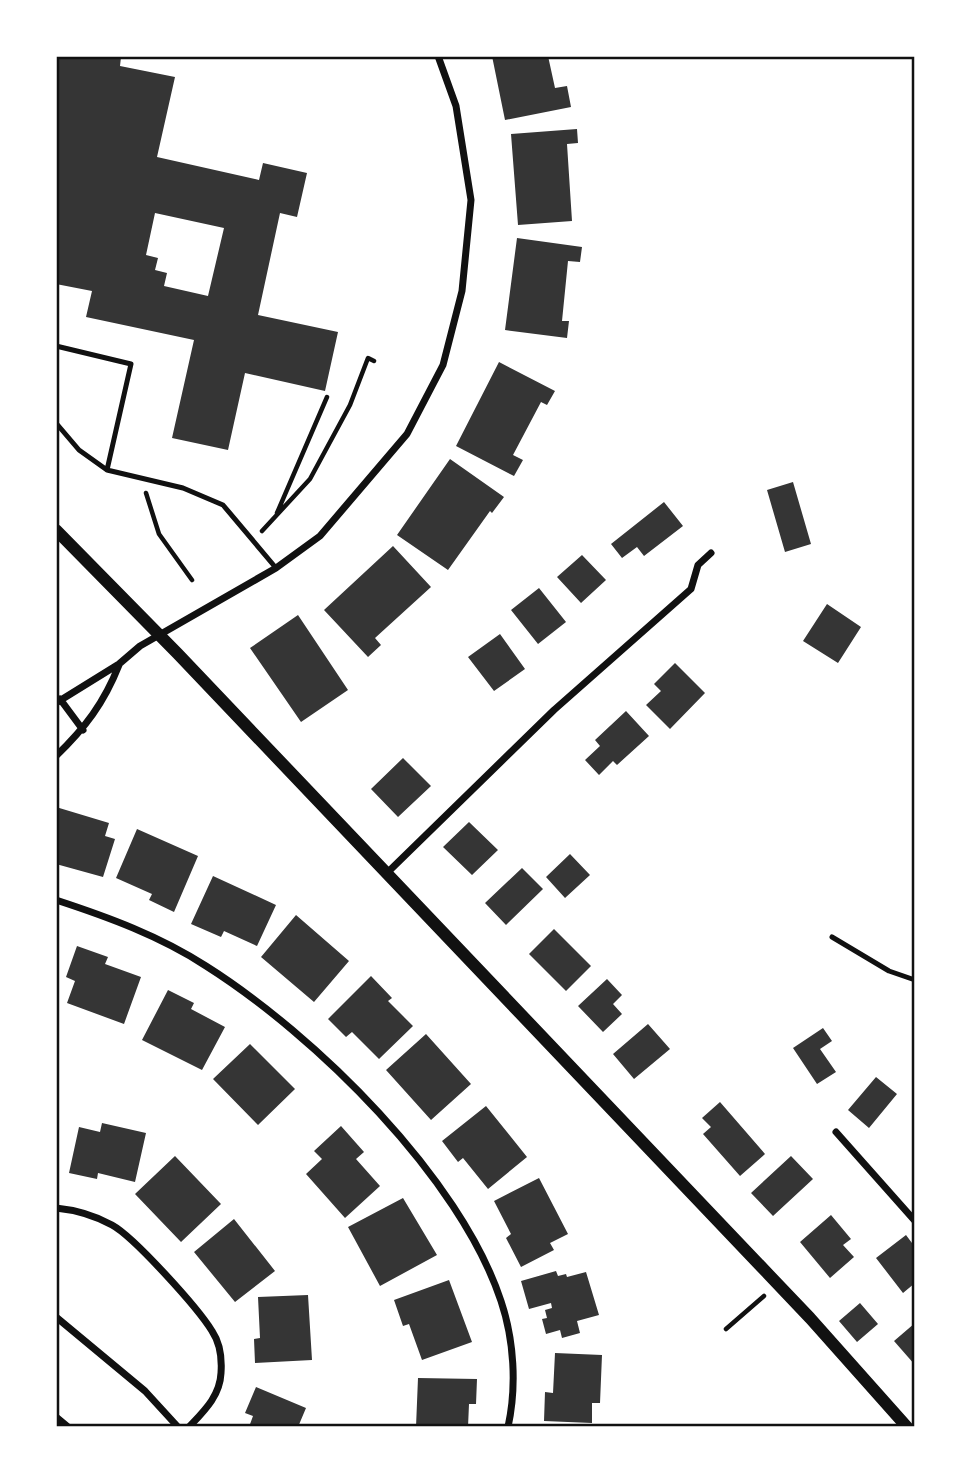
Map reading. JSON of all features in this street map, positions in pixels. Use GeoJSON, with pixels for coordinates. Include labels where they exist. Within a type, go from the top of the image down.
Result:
{"type":"FeatureCollection","features":[{"type":"Feature","properties":{"kind":"street"},"geometry":{"type":"LineString","coordinates":[[83,730],[58,701],[119,664],[140,646],[276,568],[320,536],[407,434],[443,365],[462,291],[471,200],[456,106],[438,56]]}},
{"type":"Feature","properties":{"kind":"street"},"geometry":{"type":"LineString","coordinates":[[56,530],[161,636],[810,1318],[907,1427]]}},
{"type":"Feature","properties":{"kind":"street"},"geometry":{"type":"LineString","coordinates":[[387,873],[554,710],[691,589],[698,565],[711,553]]}},
{"type":"Feature","properties":{"kind":"street"},"geometry":{"type":"LineString","coordinates":[[56,756],[83,730],[108,692],[119,664]]}},
{"type":"Feature","properties":{"kind":"street"},"geometry":{"type":"LineString","coordinates":[[56,900],[152,936],[205,965],[268,1008],[332,1066],[387,1122],[455,1211],[501,1300],[512,1362],[513,1388],[508,1427]]}},
{"type":"Feature","properties":{"kind":"street"},"geometry":{"type":"LineString","coordinates":[[836,1132],[915,1221]]}},
{"type":"Feature","properties":{"kind":"street"},"geometry":{"type":"LineString","coordinates":[[56,1208],[82,1211],[114,1226],[141,1249],[213,1332],[221,1353],[221,1376],[215,1398],[189,1427]]}},
{"type":"Feature","properties":{"kind":"street"},"geometry":{"type":"LineString","coordinates":[[56,1317],[145,1391],[178,1427]]}},
{"type":"Feature","properties":{"kind":"street"},"geometry":{"type":"LineString","coordinates":[[56,1417],[68,1427]]}},
{"type":"Feature","properties":{"kind":"lane"},"geometry":{"type":"LineString","coordinates":[[56,346],[131,363],[107,470]]}},
{"type":"Feature","properties":{"kind":"lane"},"geometry":{"type":"LineString","coordinates":[[56,423],[79,450],[107,470],[183,488],[223,505],[276,568]]}},
{"type":"Feature","properties":{"kind":"lane"},"geometry":{"type":"LineString","coordinates":[[832,937],[889,971],[915,980]]}},
{"type":"Feature","properties":{"kind":"path"},"geometry":{"type":"LineString","coordinates":[[262,531],[310,479],[350,405],[368,358],[374,361]]}},
{"type":"Feature","properties":{"kind":"path"},"geometry":{"type":"LineString","coordinates":[[275,517],[327,397]]}},
{"type":"Feature","properties":{"kind":"path"},"geometry":{"type":"LineString","coordinates":[[146,492],[159,534],[191,580]]}},
{"type":"Feature","properties":{"kind":"path"},"geometry":{"type":"LineString","coordinates":[[726,1329],[764,1296]]}},
{"type":"Feature","properties":{"kind":"building"},"geometry":{"type":"Polygon","coordinates":[[[56,56],[119,56],[120,66],[175,77],[157,157],[259,180],[263,163],[307,173],[297,217],[280,213],[258,315],[338,332],[325,391],[245,373],[228,450],[172,438],[194,340],[86,317],[92,291],[56,284],[56,56]],[[155,213],[146,255],[158,258],[155,270],[167,273],[164,286],[208,296],[224,228],[155,213]]]}},
{"type":"Feature","properties":{"kind":"building"},"geometry":{"type":"Polygon","coordinates":[[[492,56],[548,56],[555,88],[567,86],[571,107],[505,120],[492,56]]]}},
{"type":"Feature","properties":{"kind":"building"},"geometry":{"type":"Polygon","coordinates":[[[577,129],[578,143],[567,144],[572,221],[518,225],[511,134],[577,129]]]}},
{"type":"Feature","properties":{"kind":"building"},"geometry":{"type":"Polygon","coordinates":[[[517,238],[582,247],[580,262],[568,261],[562,321],[569,321],[567,338],[505,330],[517,238]]]}},
{"type":"Feature","properties":{"kind":"building"},"geometry":{"type":"Polygon","coordinates":[[[499,362],[555,391],[547,405],[541,402],[513,455],[523,460],[514,476],[456,446],[499,362]]]}},
{"type":"Feature","properties":{"kind":"building"},"geometry":{"type":"Polygon","coordinates":[[[450,459],[504,497],[492,513],[490,511],[448,570],[397,535],[450,459]]]}},
{"type":"Feature","properties":{"kind":"building"},"geometry":{"type":"Polygon","coordinates":[[[793,482],[811,544],[785,552],[767,490],[793,482]]]}},
{"type":"Feature","properties":{"kind":"building"},"geometry":{"type":"Polygon","coordinates":[[[664,502],[683,526],[644,556],[637,547],[622,558],[611,544],[664,502]]]}},
{"type":"Feature","properties":{"kind":"building"},"geometry":{"type":"Polygon","coordinates":[[[393,546],[431,587],[375,638],[381,645],[368,657],[324,610],[393,546]]]}},
{"type":"Feature","properties":{"kind":"building"},"geometry":{"type":"Polygon","coordinates":[[[582,555],[606,580],[581,603],[557,577],[582,555]]]}},
{"type":"Feature","properties":{"kind":"building"},"geometry":{"type":"Polygon","coordinates":[[[539,588],[566,622],[538,644],[511,610],[539,588]]]}},
{"type":"Feature","properties":{"kind":"building"},"geometry":{"type":"Polygon","coordinates":[[[827,604],[861,627],[838,663],[803,641],[827,604]]]}},
{"type":"Feature","properties":{"kind":"building"},"geometry":{"type":"Polygon","coordinates":[[[298,615],[348,690],[301,722],[250,648],[298,615]]]}},
{"type":"Feature","properties":{"kind":"building"},"geometry":{"type":"Polygon","coordinates":[[[500,634],[525,669],[494,691],[468,657],[500,634]]]}},
{"type":"Feature","properties":{"kind":"building"},"geometry":{"type":"Polygon","coordinates":[[[675,663],[705,693],[670,729],[646,705],[661,691],[654,684],[675,663]]]}},
{"type":"Feature","properties":{"kind":"building"},"geometry":{"type":"Polygon","coordinates":[[[626,711],[649,736],[617,765],[613,761],[599,775],[585,760],[600,746],[595,740],[626,711]]]}},
{"type":"Feature","properties":{"kind":"building"},"geometry":{"type":"Polygon","coordinates":[[[403,758],[431,786],[398,817],[371,789],[403,758]]]}},
{"type":"Feature","properties":{"kind":"building"},"geometry":{"type":"Polygon","coordinates":[[[56,807],[109,823],[105,836],[115,839],[103,877],[56,864],[56,807]]]}},
{"type":"Feature","properties":{"kind":"building"},"geometry":{"type":"Polygon","coordinates":[[[469,822],[498,850],[472,875],[443,847],[469,822]]]}},
{"type":"Feature","properties":{"kind":"building"},"geometry":{"type":"Polygon","coordinates":[[[137,829],[198,856],[174,912],[149,900],[152,894],[116,878],[137,829]]]}},
{"type":"Feature","properties":{"kind":"building"},"geometry":{"type":"Polygon","coordinates":[[[570,854],[590,875],[565,898],[546,877],[570,854]]]}},
{"type":"Feature","properties":{"kind":"building"},"geometry":{"type":"Polygon","coordinates":[[[522,868],[543,889],[506,925],[485,903],[522,868]]]}},
{"type":"Feature","properties":{"kind":"building"},"geometry":{"type":"Polygon","coordinates":[[[213,876],[276,905],[257,946],[224,931],[221,937],[191,924],[213,876]]]}},
{"type":"Feature","properties":{"kind":"building"},"geometry":{"type":"Polygon","coordinates":[[[296,915],[349,961],[314,1002],[261,957],[296,915]]]}},
{"type":"Feature","properties":{"kind":"building"},"geometry":{"type":"Polygon","coordinates":[[[554,929],[591,966],[566,991],[529,954],[554,929]]]}},
{"type":"Feature","properties":{"kind":"building"},"geometry":{"type":"Polygon","coordinates":[[[77,946],[108,957],[105,964],[141,977],[124,1024],[67,1003],[75,981],[66,977],[77,946]]]}},
{"type":"Feature","properties":{"kind":"building"},"geometry":{"type":"Polygon","coordinates":[[[371,976],[392,998],[388,1001],[413,1026],[379,1059],[352,1032],[346,1037],[328,1019],[371,976]]]}},
{"type":"Feature","properties":{"kind":"building"},"geometry":{"type":"Polygon","coordinates":[[[607,979],[622,995],[613,1004],[622,1014],[603,1032],[578,1006],[607,979]]]}},
{"type":"Feature","properties":{"kind":"building"},"geometry":{"type":"Polygon","coordinates":[[[168,990],[194,1003],[191,1009],[225,1027],[202,1070],[142,1040],[168,990]]]}},
{"type":"Feature","properties":{"kind":"building"},"geometry":{"type":"Polygon","coordinates":[[[648,1024],[670,1049],[634,1079],[613,1054],[648,1024]]]}},
{"type":"Feature","properties":{"kind":"building"},"geometry":{"type":"Polygon","coordinates":[[[823,1028],[832,1041],[820,1049],[836,1072],[817,1084],[793,1048],[823,1028]]]}},
{"type":"Feature","properties":{"kind":"building"},"geometry":{"type":"Polygon","coordinates":[[[426,1034],[471,1084],[431,1120],[386,1070],[426,1034]]]}},
{"type":"Feature","properties":{"kind":"building"},"geometry":{"type":"Polygon","coordinates":[[[250,1044],[295,1089],[258,1125],[213,1079],[250,1044]]]}},
{"type":"Feature","properties":{"kind":"building"},"geometry":{"type":"Polygon","coordinates":[[[876,1077],[897,1094],[869,1128],[848,1110],[876,1077]]]}},
{"type":"Feature","properties":{"kind":"building"},"geometry":{"type":"Polygon","coordinates":[[[720,1102],[765,1154],[740,1176],[703,1134],[711,1127],[702,1118],[720,1102]]]}},
{"type":"Feature","properties":{"kind":"building"},"geometry":{"type":"Polygon","coordinates":[[[486,1106],[527,1157],[488,1189],[463,1158],[458,1162],[442,1141],[486,1106]]]}},
{"type":"Feature","properties":{"kind":"building"},"geometry":{"type":"Polygon","coordinates":[[[102,1123],[146,1133],[135,1182],[98,1173],[97,1179],[69,1173],[79,1127],[100,1132],[102,1123]]]}},
{"type":"Feature","properties":{"kind":"building"},"geometry":{"type":"Polygon","coordinates":[[[341,1126],[364,1152],[356,1159],[380,1186],[345,1218],[306,1174],[322,1159],[314,1151],[341,1126]]]}},
{"type":"Feature","properties":{"kind":"building"},"geometry":{"type":"Polygon","coordinates":[[[175,1156],[221,1204],[181,1242],[135,1194],[175,1156]]]}},
{"type":"Feature","properties":{"kind":"building"},"geometry":{"type":"Polygon","coordinates":[[[791,1156],[813,1179],[773,1216],[751,1193],[791,1156]]]}},
{"type":"Feature","properties":{"kind":"building"},"geometry":{"type":"Polygon","coordinates":[[[539,1178],[568,1234],[550,1243],[554,1250],[521,1267],[506,1238],[511,1234],[494,1201],[539,1178]]]}},
{"type":"Feature","properties":{"kind":"building"},"geometry":{"type":"Polygon","coordinates":[[[403,1198],[437,1255],[380,1286],[348,1227],[403,1198]]]}},
{"type":"Feature","properties":{"kind":"building"},"geometry":{"type":"Polygon","coordinates":[[[831,1215],[851,1239],[843,1245],[854,1257],[830,1278],[800,1242],[831,1215]]]}},
{"type":"Feature","properties":{"kind":"building"},"geometry":{"type":"Polygon","coordinates":[[[234,1219],[275,1271],[235,1302],[194,1252],[234,1219]]]}},
{"type":"Feature","properties":{"kind":"building"},"geometry":{"type":"Polygon","coordinates":[[[906,1235],[915,1247],[915,1283],[903,1293],[876,1258],[906,1235]]]}},
{"type":"Feature","properties":{"kind":"building"},"geometry":{"type":"Polygon","coordinates":[[[556,1271],[558,1276],[566,1274],[567,1277],[586,1272],[599,1315],[577,1321],[580,1333],[562,1338],[560,1330],[546,1334],[542,1319],[547,1318],[545,1310],[552,1308],[551,1303],[529,1309],[521,1281],[556,1271]]]}},
{"type":"Feature","properties":{"kind":"building"},"geometry":{"type":"Polygon","coordinates":[[[449,1280],[472,1342],[422,1360],[409,1324],[403,1326],[394,1300],[449,1280]]]}},
{"type":"Feature","properties":{"kind":"building"},"geometry":{"type":"Polygon","coordinates":[[[308,1295],[312,1360],[255,1363],[254,1339],[260,1338],[258,1297],[308,1295]]]}},
{"type":"Feature","properties":{"kind":"building"},"geometry":{"type":"Polygon","coordinates":[[[860,1303],[878,1324],[857,1342],[839,1321],[860,1303]]]}},
{"type":"Feature","properties":{"kind":"building"},"geometry":{"type":"Polygon","coordinates":[[[915,1323],[915,1365],[894,1341],[915,1323]]]}},
{"type":"Feature","properties":{"kind":"building"},"geometry":{"type":"Polygon","coordinates":[[[555,1353],[602,1355],[600,1403],[592,1403],[592,1423],[544,1421],[545,1392],[553,1393],[555,1353]]]}},
{"type":"Feature","properties":{"kind":"building"},"geometry":{"type":"Polygon","coordinates":[[[418,1378],[477,1379],[476,1404],[469,1404],[468,1427],[416,1427],[418,1378]]]}},
{"type":"Feature","properties":{"kind":"building"},"geometry":{"type":"Polygon","coordinates":[[[256,1387],[306,1408],[298,1427],[249,1427],[253,1416],[245,1413],[256,1387]]]}}]}
